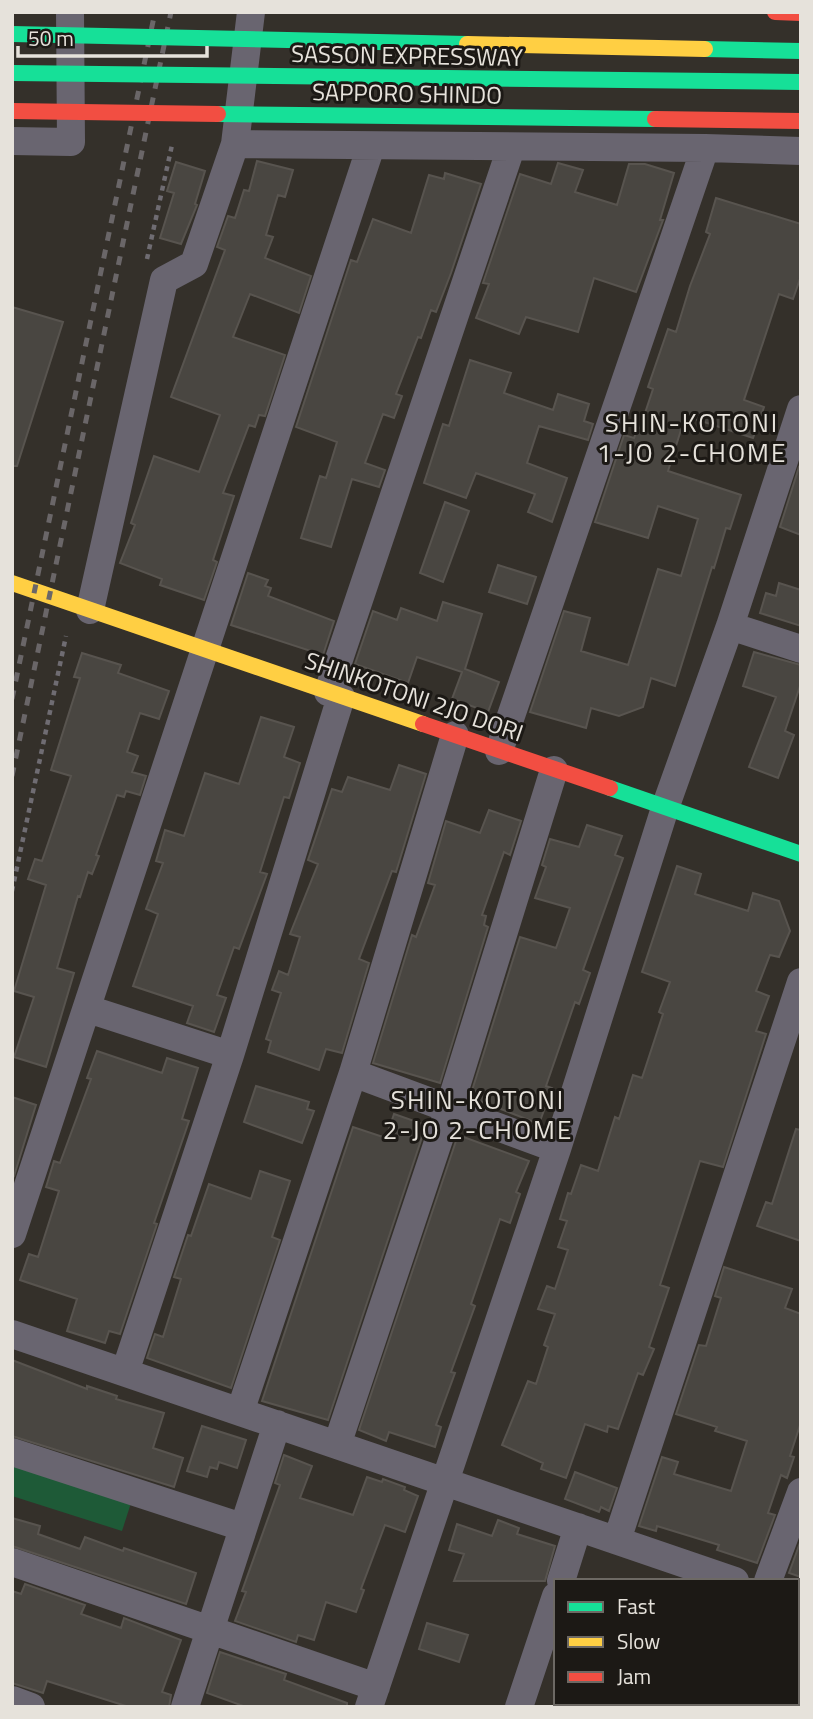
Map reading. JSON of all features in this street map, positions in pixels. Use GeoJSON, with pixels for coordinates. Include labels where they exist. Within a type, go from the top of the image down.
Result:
{"type":"FeatureCollection","features":[{"type":"Feature","properties":{"kind":"main road"},"geometry":{"type":"LineString","coordinates":[[775,12],[801,13]]}},
{"type":"Feature","properties":{"kind":"main road","name":"SASSON EXPRESSWAY"},"geometry":{"type":"LineString","coordinates":[[12,34],[801,51]]}},
{"type":"Feature","properties":{"kind":"main road","name":"SASSON EXPRESSWAY"},"geometry":{"type":"LineString","coordinates":[[12,73],[801,82]]}},
{"type":"Feature","properties":{"kind":"main road","name":"SAPPORO SHINDO"},"geometry":{"type":"LineString","coordinates":[[12,111],[801,121]]}},
{"type":"Feature","properties":{"kind":"main road","name":"SHINKOTONI 2JO DORI"},"geometry":{"type":"LineString","coordinates":[[12,583],[801,854]]}},
{"type":"Feature","properties":{"kind":"street"},"geometry":{"type":"LineString","coordinates":[[15,148],[71,142],[70,12]]}},
{"type":"Feature","properties":{"kind":"street"},"geometry":{"type":"LineString","coordinates":[[90,610],[164,280],[194,264],[235,144],[251,12]]}},
{"type":"Feature","properties":{"kind":"street"},"geometry":{"type":"LineString","coordinates":[[235,144],[801,151]]}},
{"type":"Feature","properties":{"kind":"street"},"geometry":{"type":"LineString","coordinates":[[12,1234],[371,146]]}},
{"type":"Feature","properties":{"kind":"street"},"geometry":{"type":"LineString","coordinates":[[125,1372],[230,1055],[334,694],[511,148]]}},
{"type":"Feature","properties":{"kind":"street"},"geometry":{"type":"LineString","coordinates":[[499,751],[705,148]]}},
{"type":"Feature","properties":{"kind":"street"},"geometry":{"type":"LineString","coordinates":[[12,1562],[208,1630],[372,1697],[557,1149],[665,808],[730,626],[791,473],[801,409]]}},
{"type":"Feature","properties":{"kind":"street"},"geometry":{"type":"LineString","coordinates":[[730,626],[801,649]]}},
{"type":"Feature","properties":{"kind":"street"},"geometry":{"type":"LineString","coordinates":[[240,1412],[353,1073],[455,735]]}},
{"type":"Feature","properties":{"kind":"street"},"geometry":{"type":"LineString","coordinates":[[337,1445],[449,1109],[554,769]]}},
{"type":"Feature","properties":{"kind":"street"},"geometry":{"type":"LineString","coordinates":[[617,1541],[801,982]]}},
{"type":"Feature","properties":{"kind":"street"},"geometry":{"type":"LineString","coordinates":[[88,1009],[230,1055]]}},
{"type":"Feature","properties":{"kind":"street"},"geometry":{"type":"LineString","coordinates":[[353,1073],[557,1149]]}},
{"type":"Feature","properties":{"kind":"street"},"geometry":{"type":"LineString","coordinates":[[12,1334],[578,1527],[701,1575],[724,1579]]}},
{"type":"Feature","properties":{"kind":"street"},"geometry":{"type":"LineString","coordinates":[[185,1707],[277,1424]]}},
{"type":"Feature","properties":{"kind":"street"},"geometry":{"type":"LineString","coordinates":[[12,1452],[242,1527]]}},
{"type":"Feature","properties":{"kind":"street"},"geometry":{"type":"LineString","coordinates":[[769,1579],[801,1492]]}},
{"type":"Feature","properties":{"kind":"street"},"geometry":{"type":"LineString","coordinates":[[562,1579],[578,1527]]}},
{"type":"Feature","properties":{"kind":"street"},"geometry":{"type":"LineString","coordinates":[[519,1707],[554,1601]]}},
{"type":"Feature","properties":{"kind":"street"},"geometry":{"type":"LineString","coordinates":[[12,1700],[31,1707]]}},
{"type":"Feature","properties":{"kind":"path"},"geometry":{"type":"LineString","coordinates":[[12,891],[66,636]]}},
{"type":"Feature","properties":{"kind":"green space"},"geometry":{"type":"Polygon","coordinates":[[[12,1463],[131,1503],[122,1531],[12,1496],[12,1463]]]}},
{"type":"Feature","properties":{"kind":"building"},"geometry":{"type":"Polygon","coordinates":[[[257,161],[293,170],[285,197],[278,195],[266,235],[273,237],[265,258],[311,276],[299,313],[250,294],[233,337],[285,355],[265,416],[259,415],[255,427],[249,425],[223,493],[234,496],[213,560],[217,562],[204,600],[160,585],[162,579],[120,563],[135,525],[131,523],[154,456],[199,472],[220,415],[171,397],[225,250],[217,247],[228,216],[235,218],[244,190],[249,191],[257,161]]]}},
{"type":"Feature","properties":{"kind":"building"},"geometry":{"type":"Polygon","coordinates":[[[176,162],[205,171],[195,204],[197,205],[181,244],[160,238],[174,193],[167,191],[176,162]]]}},
{"type":"Feature","properties":{"kind":"building"},"geometry":{"type":"Polygon","coordinates":[[[558,163],[583,170],[575,192],[617,205],[629,164],[645,164],[674,173],[660,220],[663,220],[636,292],[594,278],[578,332],[526,317],[519,334],[476,318],[489,284],[483,283],[520,174],[551,184],[558,163]]]}},
{"type":"Feature","properties":{"kind":"building"},"geometry":{"type":"Polygon","coordinates":[[[445,173],[481,184],[436,312],[431,310],[396,394],[402,396],[394,418],[383,414],[365,463],[385,470],[379,487],[352,479],[331,547],[301,538],[320,476],[326,478],[337,442],[296,427],[351,260],[357,262],[373,219],[411,233],[429,175],[444,179],[445,173]]]}},
{"type":"Feature","properties":{"kind":"building"},"geometry":{"type":"Polygon","coordinates":[[[716,198],[801,224],[801,276],[793,299],[779,294],[744,400],[764,407],[753,438],[692,418],[687,432],[681,430],[668,471],[741,495],[730,529],[726,528],[714,568],[712,567],[675,686],[651,678],[643,707],[619,716],[591,708],[586,728],[530,712],[564,611],[590,618],[581,651],[628,665],[658,569],[681,576],[698,519],[658,506],[648,538],[595,522],[624,435],[634,438],[640,428],[653,389],[648,387],[668,329],[676,332],[710,234],[706,232],[716,198]]]}},
{"type":"Feature","properties":{"kind":"building"},"geometry":{"type":"Polygon","coordinates":[[[12,307],[63,322],[17,466],[12,466],[12,307]]]}},
{"type":"Feature","properties":{"kind":"building"},"geometry":{"type":"Polygon","coordinates":[[[470,360],[511,373],[504,393],[553,410],[558,394],[589,404],[584,421],[593,424],[588,440],[539,426],[527,463],[567,478],[552,522],[528,512],[535,494],[476,473],[466,498],[424,483],[443,424],[449,426],[470,360]]]}},
{"type":"Feature","properties":{"kind":"building"},"geometry":{"type":"Polygon","coordinates":[[[799,467],[801,468],[801,535],[780,527],[799,467]]]}},
{"type":"Feature","properties":{"kind":"building"},"geometry":{"type":"Polygon","coordinates":[[[445,502],[469,511],[443,582],[420,573],[445,502]]]}},
{"type":"Feature","properties":{"kind":"building"},"geometry":{"type":"Polygon","coordinates":[[[498,565],[536,577],[527,604],[489,592],[498,565]]]}},
{"type":"Feature","properties":{"kind":"building"},"geometry":{"type":"Polygon","coordinates":[[[248,573],[268,580],[265,586],[271,588],[268,596],[334,621],[323,655],[231,625],[248,573]]]}},
{"type":"Feature","properties":{"kind":"building"},"geometry":{"type":"Polygon","coordinates":[[[779,583],[801,590],[801,626],[760,613],[766,593],[776,596],[779,583]]]}},
{"type":"Feature","properties":{"kind":"building"},"geometry":{"type":"Polygon","coordinates":[[[443,602],[482,614],[465,669],[499,682],[488,712],[452,699],[462,672],[417,657],[408,683],[355,664],[373,611],[397,620],[401,608],[437,621],[443,602]]]}},
{"type":"Feature","properties":{"kind":"building"},"geometry":{"type":"Polygon","coordinates":[[[754,652],[801,665],[801,683],[785,731],[794,735],[778,778],[749,767],[776,697],[743,686],[754,652]]]}},
{"type":"Feature","properties":{"kind":"building"},"geometry":{"type":"Polygon","coordinates":[[[82,653],[121,665],[118,673],[169,691],[159,719],[140,713],[127,752],[138,756],[132,772],[146,776],[140,795],[126,791],[124,797],[117,795],[96,855],[99,856],[92,874],[88,872],[80,897],[78,896],[57,968],[74,973],[46,1067],[14,1057],[34,997],[14,991],[46,885],[28,879],[35,859],[42,861],[71,776],[51,770],[80,678],[74,677],[82,653]]]}},
{"type":"Feature","properties":{"kind":"building"},"geometry":{"type":"Polygon","coordinates":[[[261,717],[294,727],[284,757],[300,763],[289,798],[284,797],[260,872],[267,874],[239,949],[234,947],[217,995],[226,998],[214,1032],[187,1023],[193,1006],[133,986],[158,914],[146,909],[163,863],[156,861],[165,830],[184,836],[205,773],[239,784],[261,717]]]}},
{"type":"Feature","properties":{"kind":"building"},"geometry":{"type":"Polygon","coordinates":[[[399,765],[426,774],[396,872],[392,871],[359,959],[369,963],[342,1053],[326,1049],[319,1070],[268,1052],[271,1041],[266,1039],[281,993],[272,990],[279,971],[288,975],[300,937],[290,934],[318,864],[308,860],[332,789],[342,792],[348,777],[390,790],[399,765]]]}},
{"type":"Feature","properties":{"kind":"building"},"geometry":{"type":"Polygon","coordinates":[[[489,810],[521,821],[510,855],[504,852],[482,915],[486,916],[484,925],[488,927],[440,1083],[373,1063],[412,935],[416,937],[435,885],[428,883],[446,821],[480,833],[489,810]]]}},
{"type":"Feature","properties":{"kind":"building"},"geometry":{"type":"Polygon","coordinates":[[[587,825],[622,836],[615,855],[623,858],[583,970],[590,973],[579,1004],[575,1002],[546,1086],[552,1088],[539,1124],[470,1097],[520,937],[556,948],[570,908],[535,898],[546,867],[542,865],[550,839],[579,847],[587,825]]]}},
{"type":"Feature","properties":{"kind":"building"},"geometry":{"type":"Polygon","coordinates":[[[677,866],[701,874],[695,894],[748,911],[753,893],[779,901],[790,931],[779,957],[770,955],[756,991],[769,996],[756,1031],[766,1034],[723,1167],[700,1161],[660,1285],[669,1288],[649,1347],[654,1349],[643,1375],[638,1373],[618,1429],[608,1426],[607,1432],[585,1424],[566,1478],[541,1469],[543,1463],[502,1445],[528,1381],[536,1384],[548,1347],[544,1345],[555,1314],[538,1309],[547,1286],[555,1289],[568,1250],[558,1247],[567,1221],[560,1219],[568,1193],[571,1194],[581,1165],[598,1171],[615,1117],[619,1119],[633,1075],[642,1078],[663,1014],[659,1012],[670,982],[642,972],[677,866]]]}},
{"type":"Feature","properties":{"kind":"building"},"geometry":{"type":"Polygon","coordinates":[[[97,1051],[162,1073],[167,1058],[198,1068],[182,1119],[189,1121],[120,1334],[109,1331],[105,1343],[67,1331],[77,1299],[20,1280],[29,1254],[38,1257],[59,1191],[46,1187],[54,1161],[60,1163],[91,1079],[87,1078],[97,1051]]]}},
{"type":"Feature","properties":{"kind":"building"},"geometry":{"type":"Polygon","coordinates":[[[256,1086],[309,1102],[307,1109],[314,1111],[302,1143],[244,1122],[256,1086]]]}},
{"type":"Feature","properties":{"kind":"building"},"geometry":{"type":"Polygon","coordinates":[[[12,1097],[36,1105],[14,1176],[12,1175],[12,1097]]]}},
{"type":"Feature","properties":{"kind":"building"},"geometry":{"type":"Polygon","coordinates":[[[394,1114],[426,1125],[328,1420],[262,1401],[353,1127],[386,1138],[394,1114]]]}},
{"type":"Feature","properties":{"kind":"building"},"geometry":{"type":"Polygon","coordinates":[[[796,1129],[801,1130],[801,1241],[757,1226],[766,1202],[772,1204],[796,1129]]]}},
{"type":"Feature","properties":{"kind":"building"},"geometry":{"type":"Polygon","coordinates":[[[458,1135],[529,1161],[516,1192],[520,1194],[510,1223],[500,1219],[471,1304],[475,1306],[451,1372],[455,1373],[436,1425],[441,1427],[435,1447],[389,1432],[386,1441],[359,1430],[458,1135]]]}},
{"type":"Feature","properties":{"kind":"building"},"geometry":{"type":"Polygon","coordinates":[[[260,1171],[290,1181],[272,1237],[280,1240],[231,1388],[147,1358],[155,1334],[163,1337],[181,1279],[174,1277],[209,1184],[251,1199],[260,1171]]]}},
{"type":"Feature","properties":{"kind":"building"},"geometry":{"type":"Polygon","coordinates":[[[724,1267],[792,1289],[785,1308],[801,1314],[801,1422],[790,1456],[794,1457],[787,1478],[781,1475],[768,1513],[775,1515],[757,1563],[717,1550],[719,1545],[657,1526],[656,1531],[639,1526],[662,1457],[678,1462],[674,1474],[731,1491],[747,1441],[715,1431],[717,1427],[676,1414],[699,1345],[706,1346],[721,1298],[715,1296],[724,1267]]]}},
{"type":"Feature","properties":{"kind":"building"},"geometry":{"type":"Polygon","coordinates":[[[12,1360],[87,1389],[87,1386],[117,1396],[116,1399],[164,1413],[153,1448],[183,1458],[174,1487],[12,1436],[12,1360]]]}},
{"type":"Feature","properties":{"kind":"building"},"geometry":{"type":"Polygon","coordinates":[[[202,1426],[246,1440],[237,1468],[219,1462],[217,1469],[210,1467],[207,1477],[187,1471],[202,1426]]]}},
{"type":"Feature","properties":{"kind":"building"},"geometry":{"type":"Polygon","coordinates":[[[284,1455],[312,1466],[300,1498],[353,1515],[367,1477],[382,1482],[383,1479],[405,1487],[404,1490],[418,1496],[405,1532],[385,1525],[361,1589],[364,1590],[356,1612],[326,1602],[314,1640],[298,1635],[296,1642],[235,1621],[246,1592],[242,1591],[280,1485],[275,1483],[284,1455]]]}},
{"type":"Feature","properties":{"kind":"building"},"geometry":{"type":"Polygon","coordinates":[[[575,1472],[617,1488],[609,1511],[601,1507],[599,1512],[565,1499],[575,1472]]]}},
{"type":"Feature","properties":{"kind":"building"},"geometry":{"type":"Polygon","coordinates":[[[12,1518],[40,1526],[38,1534],[80,1549],[85,1537],[196,1573],[186,1604],[12,1546],[12,1518]]]}},
{"type":"Feature","properties":{"kind":"building"},"geometry":{"type":"Polygon","coordinates":[[[498,1520],[519,1528],[517,1534],[555,1546],[545,1581],[454,1581],[464,1554],[449,1550],[457,1524],[492,1536],[498,1520]]]}},
{"type":"Feature","properties":{"kind":"building"},"geometry":{"type":"Polygon","coordinates":[[[801,1540],[801,1577],[789,1573],[801,1540]]]}},
{"type":"Feature","properties":{"kind":"building"},"geometry":{"type":"Polygon","coordinates":[[[25,1584],[85,1605],[81,1614],[121,1628],[124,1618],[181,1640],[162,1692],[171,1695],[169,1707],[129,1707],[47,1681],[43,1693],[12,1683],[12,1591],[21,1594],[25,1584]]]}},
{"type":"Feature","properties":{"kind":"building"},"geometry":{"type":"Polygon","coordinates":[[[427,1623],[468,1635],[459,1662],[419,1649],[427,1623]]]}},
{"type":"Feature","properties":{"kind":"building"},"geometry":{"type":"Polygon","coordinates":[[[220,1652],[286,1674],[284,1680],[347,1703],[347,1707],[246,1707],[207,1693],[220,1652]]]}},
{"type":"Feature","properties":{"kind":"railway"},"geometry":{"type":"LineString","coordinates":[[12,699],[155,12]]}},
{"type":"Feature","properties":{"kind":"railway"},"geometry":{"type":"LineString","coordinates":[[12,776],[171,12]]}},
{"type":"Feature","properties":{"kind":"traffic: fast"},"geometry":{"type":"LineString","coordinates":[[12,34],[467,44]]}},
{"type":"Feature","properties":{"kind":"traffic: fast"},"geometry":{"type":"LineString","coordinates":[[705,49],[801,51]]}},
{"type":"Feature","properties":{"kind":"traffic: fast"},"geometry":{"type":"LineString","coordinates":[[12,73],[801,82]]}},
{"type":"Feature","properties":{"kind":"traffic: fast"},"geometry":{"type":"LineString","coordinates":[[218,114],[655,119]]}},
{"type":"Feature","properties":{"kind":"traffic: fast"},"geometry":{"type":"LineString","coordinates":[[610,788],[801,854]]}},
{"type":"Feature","properties":{"kind":"traffic: slow"},"geometry":{"type":"LineString","coordinates":[[467,44],[705,49]]}},
{"type":"Feature","properties":{"kind":"traffic: slow"},"geometry":{"type":"LineString","coordinates":[[12,583],[423,724]]}},
{"type":"Feature","properties":{"kind":"traffic: jam"},"geometry":{"type":"LineString","coordinates":[[775,12],[801,13]]}},
{"type":"Feature","properties":{"kind":"traffic: jam"},"geometry":{"type":"LineString","coordinates":[[12,111],[218,114]]}},
{"type":"Feature","properties":{"kind":"traffic: jam"},"geometry":{"type":"LineString","coordinates":[[655,119],[801,121]]}},
{"type":"Feature","properties":{"kind":"traffic: jam"},"geometry":{"type":"LineString","coordinates":[[423,724],[610,788]]}},
{"type":"Feature","properties":{"kind":"district","name":"SHIN-KOTONI 1-JO 2-CHOME"},"geometry":{"type":"Point","coordinates":[692,438]}},
{"type":"Feature","properties":{"kind":"district","name":"SHIN-KOTONI 2-JO 2-CHOME"},"geometry":{"type":"Point","coordinates":[478,1115]}}]}
